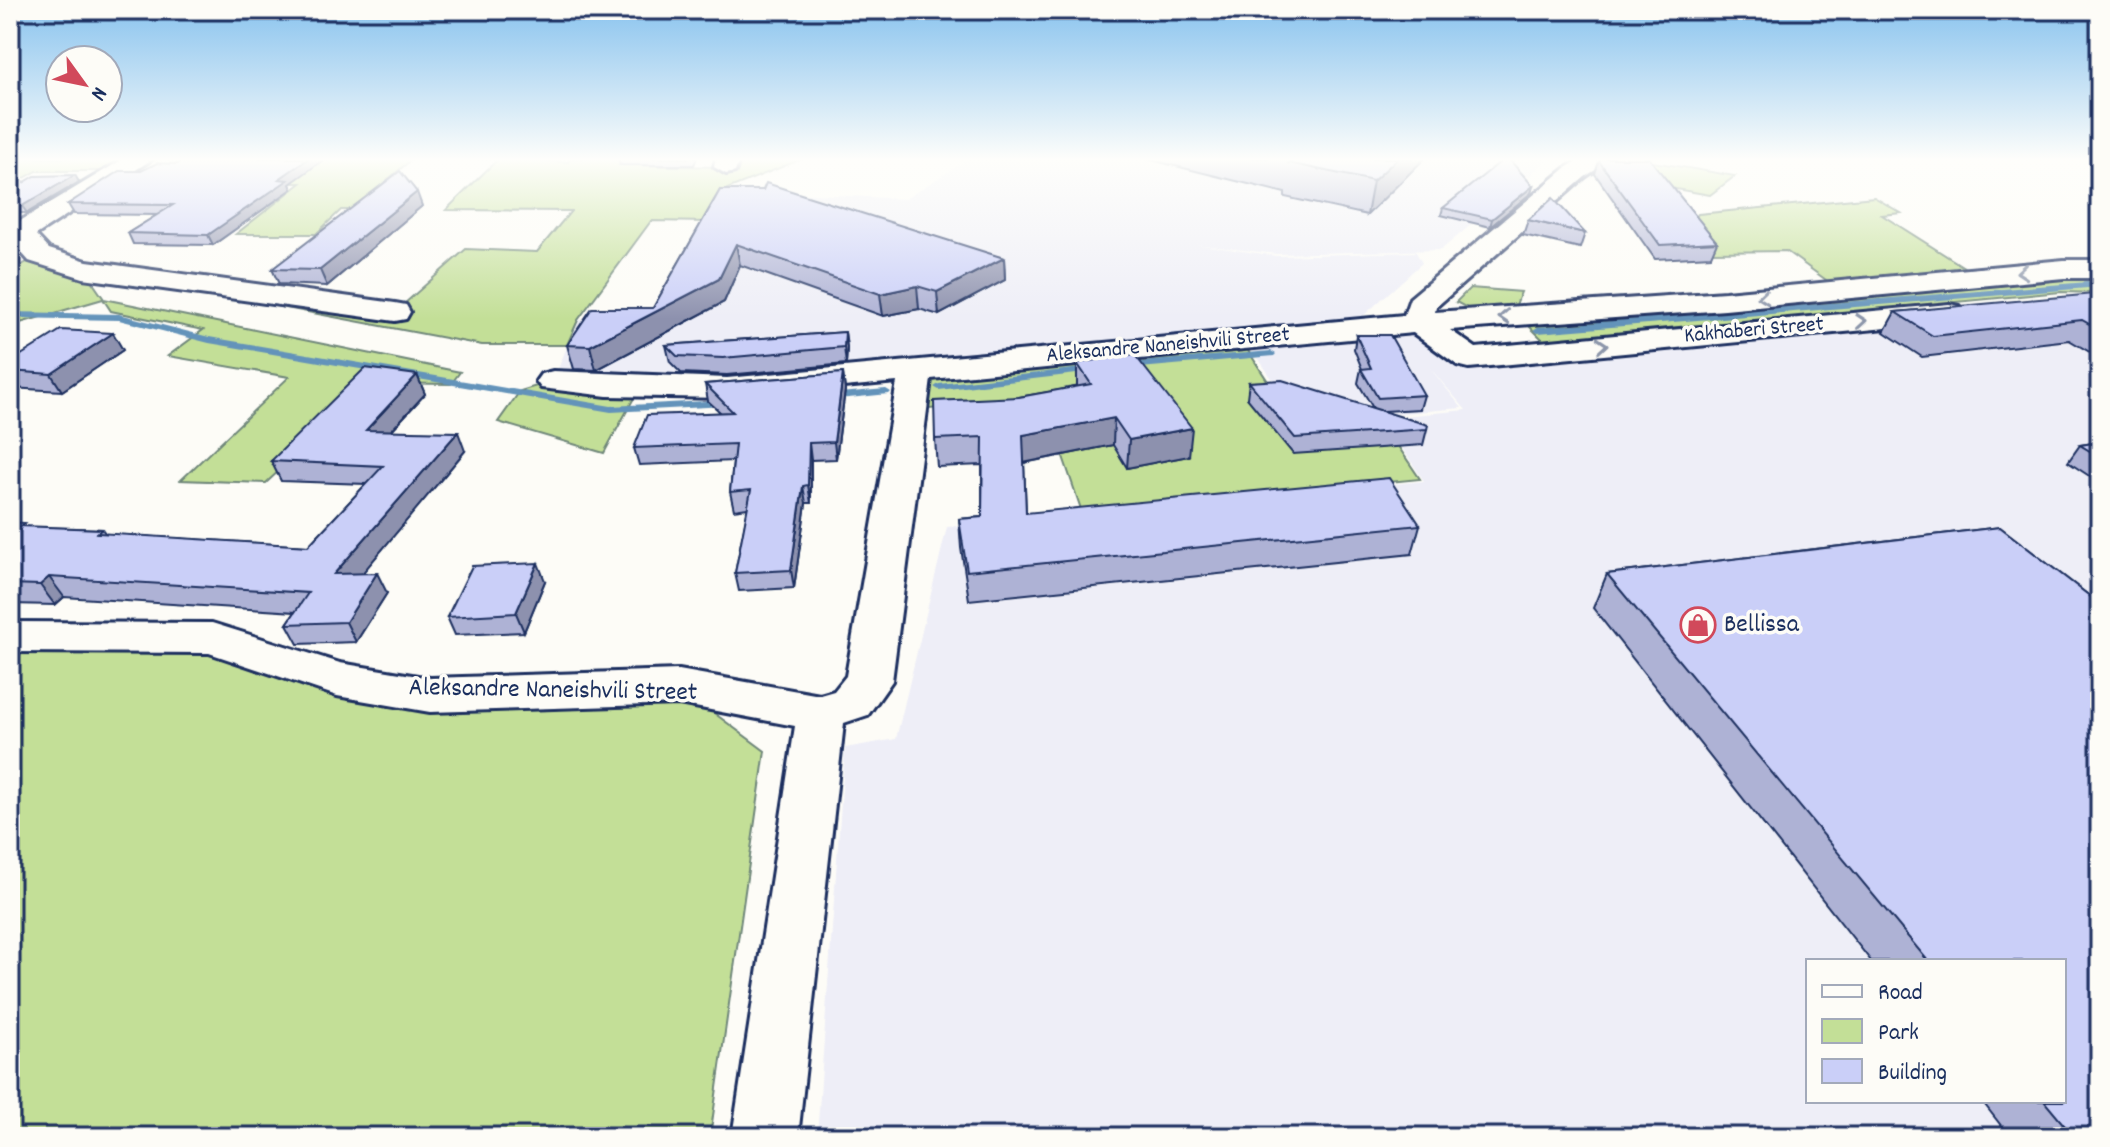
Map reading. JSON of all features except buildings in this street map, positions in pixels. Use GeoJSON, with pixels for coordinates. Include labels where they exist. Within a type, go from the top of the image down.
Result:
{"type":"FeatureCollection","features":[{"type":"Feature","properties":{"kind":"street"},"geometry":{"type":"LineString","coordinates":[[10,239],[55,212]]}},
{"type":"Feature","properties":{"kind":"street"},"geometry":{"type":"LineString","coordinates":[[1419,323],[1421,304],[1530,212]]}},
{"type":"Feature","properties":{"kind":"street"},"geometry":{"type":"LineString","coordinates":[[10,246],[27,241],[39,255],[83,269],[395,312]]}},
{"type":"Feature","properties":{"kind":"street","name":"Kakhaberi Street"},"geometry":{"type":"LineString","coordinates":[[1419,323],[1725,301],[2064,269],[2100,269]]}},
{"type":"Feature","properties":{"kind":"street","name":"Kakhaberi Street"},"geometry":{"type":"LineString","coordinates":[[1419,323],[1469,358],[1985,310]]}},
{"type":"Feature","properties":{"kind":"street","name":"Aleksandre Naneishvili Street"},"geometry":{"type":"LineString","coordinates":[[553,381],[607,386],[727,388],[1419,323]]}},
{"type":"Feature","properties":{"kind":"street"},"geometry":{"type":"LineString","coordinates":[[765,1137],[821,713],[851,703],[869,681],[916,368]]}},
{"type":"Feature","properties":{"kind":"street","name":"Aleksandre Naneishvili Street"},"geometry":{"type":"LineString","coordinates":[[10,637],[212,638],[337,679],[430,695],[679,687],[821,713]]}},
{"type":"Feature","properties":{"kind":"shaded area"},"geometry":{"type":"Polygon","coordinates":[[[714,212],[1487,212],[1441,250],[1276,254],[1194,244],[1277,256],[1416,252],[1422,263],[1353,325],[727,388],[553,381],[578,320],[657,319],[714,212]]]}},
{"type":"Feature","properties":{"kind":"shaded area"},"geometry":{"type":"Polygon","coordinates":[[[2062,305],[2100,326],[2100,1137],[817,1137],[845,748],[896,739],[947,527],[1424,481],[1382,418],[1466,410],[1429,367],[1462,408],[1382,415],[1280,391],[1247,341],[1417,326],[1464,359],[2062,305]]]}},
{"type":"Feature","properties":{"kind":"green space"},"geometry":{"type":"Polygon","coordinates":[[[265,212],[339,212],[316,234],[236,234],[265,212]]]}},
{"type":"Feature","properties":{"kind":"green space"},"geometry":{"type":"Polygon","coordinates":[[[571,212],[715,212],[709,222],[651,221],[578,320],[567,345],[482,345],[84,270],[104,299],[460,372],[451,384],[373,383],[266,483],[181,480],[289,377],[168,356],[203,330],[111,311],[103,299],[10,326],[10,272],[39,255],[395,312],[466,249],[537,252],[571,212]]]}},
{"type":"Feature","properties":{"kind":"green space"},"geometry":{"type":"Polygon","coordinates":[[[1899,212],[1901,213],[1882,215],[1978,276],[1840,290],[1786,251],[1712,252],[1686,232],[1698,214],[1899,212]]]}},
{"type":"Feature","properties":{"kind":"green space"},"geometry":{"type":"Polygon","coordinates":[[[2100,274],[2100,293],[2061,292],[1544,341],[1527,324],[2100,274]]]}},
{"type":"Feature","properties":{"kind":"green space"},"geometry":{"type":"Polygon","coordinates":[[[1470,288],[1521,292],[1512,315],[1478,314],[1456,302],[1470,288]]]}},
{"type":"Feature","properties":{"kind":"green space"},"geometry":{"type":"Polygon","coordinates":[[[1241,340],[1275,392],[1379,418],[1420,479],[1082,512],[1043,398],[909,411],[916,368],[1241,340]]]}},
{"type":"Feature","properties":{"kind":"green space"},"geometry":{"type":"Polygon","coordinates":[[[553,381],[640,387],[604,453],[498,422],[520,391],[553,381]]]}},
{"type":"Feature","properties":{"kind":"green space"},"geometry":{"type":"Polygon","coordinates":[[[10,637],[212,638],[337,679],[679,687],[765,751],[710,1137],[10,1137],[10,637]]]}},
{"type":"Feature","properties":{"kind":"waterway"},"geometry":{"type":"LineString","coordinates":[[1538,330],[2100,284]]}},
{"type":"Feature","properties":{"kind":"waterway"},"geometry":{"type":"LineString","coordinates":[[10,315],[119,317],[209,340],[611,409],[726,403]]}},
{"type":"Feature","properties":{"kind":"waterway"},"geometry":{"type":"LineString","coordinates":[[1129,366],[1271,354]]}},
{"type":"Feature","properties":{"kind":"waterway"},"geometry":{"type":"LineString","coordinates":[[939,387],[1091,370]]}},
{"type":"Feature","properties":{"kind":"waterway"},"geometry":{"type":"LineString","coordinates":[[828,397],[886,392]]}},
{"type":"Feature","properties":{"kind":"place","name":"Bellissa"},"geometry":{"type":"Point","coordinates":[1698,625]}}]}
